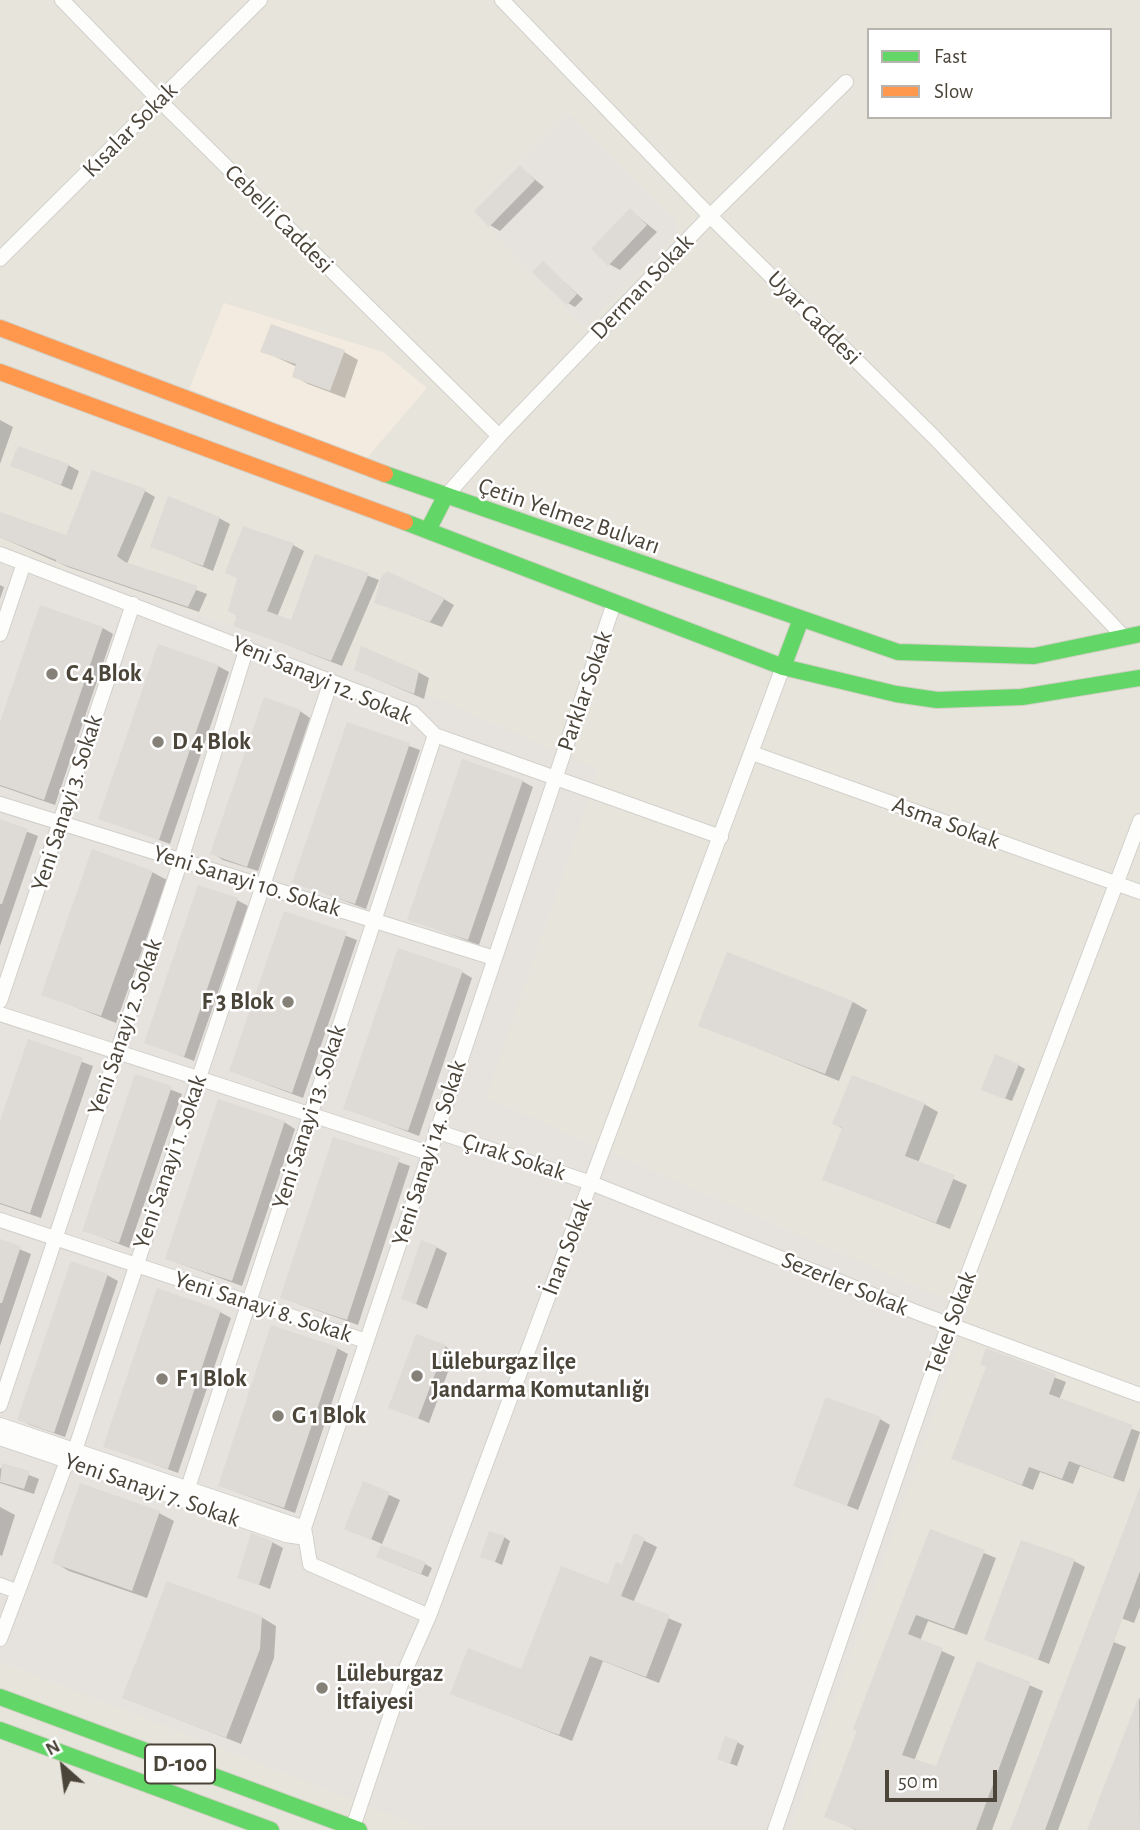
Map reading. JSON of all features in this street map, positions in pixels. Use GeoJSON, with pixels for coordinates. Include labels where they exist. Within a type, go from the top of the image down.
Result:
{"type":"FeatureCollection","features":[{"type":"Feature","properties":{"kind":"main road","name":"Çetin Yelmez Bulvarı"},"geometry":{"type":"LineString","coordinates":[[0,328],[445,498],[898,652],[1034,656],[1132,636]]}},
{"type":"Feature","properties":{"kind":"main road"},"geometry":{"type":"LineString","coordinates":[[0,372],[428,530],[783,667],[896,694],[937,700],[1022,696],[1140,678]]}},
{"type":"Feature","properties":{"kind":"main road"},"geometry":{"type":"LineString","coordinates":[[428,530],[445,498]]}},
{"type":"Feature","properties":{"kind":"main road"},"geometry":{"type":"LineString","coordinates":[[783,667],[801,619]]}},
{"type":"Feature","properties":{"kind":"main road","name":"D-100"},"geometry":{"type":"LineString","coordinates":[[0,1697],[356,1829]]}},
{"type":"Feature","properties":{"kind":"main road","name":"D-100"},"geometry":{"type":"LineString","coordinates":[[0,1730],[271,1830]]}},
{"type":"Feature","properties":{"kind":"street","name":"Cebelli Caddesi"},"geometry":{"type":"LineString","coordinates":[[62,0],[160,101],[499,436]]}},
{"type":"Feature","properties":{"kind":"street","name":"Kısalar Sokak"},"geometry":{"type":"LineString","coordinates":[[0,260],[260,0]]}},
{"type":"Feature","properties":{"kind":"street","name":"Uyar Caddesi"},"geometry":{"type":"LineString","coordinates":[[502,0],[710,216],[1132,636]]}},
{"type":"Feature","properties":{"kind":"street","name":"Derman Sokak"},"geometry":{"type":"LineString","coordinates":[[445,498],[499,436],[710,216],[846,82]]}},
{"type":"Feature","properties":{"kind":"street","name":"Yeni Sanayi 12. Sokak"},"geometry":{"type":"LineString","coordinates":[[0,554],[413,713],[435,735],[721,837]]}},
{"type":"Feature","properties":{"kind":"street"},"geometry":{"type":"LineString","coordinates":[[0,634],[24,563]]}},
{"type":"Feature","properties":{"kind":"street","name":"Parklar Sokak"},"geometry":{"type":"LineString","coordinates":[[556,779],[614,603]]}},
{"type":"Feature","properties":{"kind":"street","name":"Yeni Sanayi 3. Sokak"},"geometry":{"type":"LineString","coordinates":[[0,1002],[133,604]]}},
{"type":"Feature","properties":{"kind":"street","name":"Yeni Sanayi 2. Sokak"},"geometry":{"type":"LineString","coordinates":[[0,1405],[181,860],[247,648]]}},
{"type":"Feature","properties":{"kind":"street","name":"İnan Sokak"},"geometry":{"type":"LineString","coordinates":[[356,1829],[407,1667],[429,1616],[783,667]]}},
{"type":"Feature","properties":{"kind":"street","name":"Yeni Sanayi 1. Sokak"},"geometry":{"type":"LineString","coordinates":[[0,1639],[16,1591],[71,1455],[331,681]]}},
{"type":"Feature","properties":{"kind":"street","name":"Yeni Sanayi 13. Sokak"},"geometry":{"type":"LineString","coordinates":[[186,1494],[435,735]]}},
{"type":"Feature","properties":{"kind":"street","name":"Asma Sokak"},"geometry":{"type":"LineString","coordinates":[[752,753],[1140,892]]}},
{"type":"Feature","properties":{"kind":"street","name":"Yeni Sanayi 14. Sokak"},"geometry":{"type":"LineString","coordinates":[[305,1533],[366,1341],[556,779]]}},
{"type":"Feature","properties":{"kind":"street","name":"Yeni Sanayi 10. Sokak"},"geometry":{"type":"LineString","coordinates":[[0,804],[494,958]]}},
{"type":"Feature","properties":{"kind":"street","name":"Tekel Sokak"},"geometry":{"type":"LineString","coordinates":[[775,1830],[949,1324],[1114,883],[1140,821]]}},
{"type":"Feature","properties":{"kind":"street"},"geometry":{"type":"LineString","coordinates":[[0,1014],[429,1153]]}},
{"type":"Feature","properties":{"kind":"street","name":"Çırak Sokak"},"geometry":{"type":"LineString","coordinates":[[436,1131],[591,1183]]}},
{"type":"Feature","properties":{"kind":"street","name":"Sezerler Sokak"},"geometry":{"type":"LineString","coordinates":[[591,1183],[949,1324],[1140,1395]]}},
{"type":"Feature","properties":{"kind":"street","name":"Yeni Sanayi 8. Sokak"},"geometry":{"type":"LineString","coordinates":[[0,1220],[366,1341]]}},
{"type":"Feature","properties":{"kind":"street","name":"Yeni Sanayi 7. Sokak"},"geometry":{"type":"LineString","coordinates":[[0,1425],[71,1455],[305,1533]]}},
{"type":"Feature","properties":{"kind":"street","name":"Yeni Sanayi 7. Sokak"},"geometry":{"type":"LineString","coordinates":[[0,1438],[71,1455]]}},
{"type":"Feature","properties":{"kind":"street"},"geometry":{"type":"LineString","coordinates":[[305,1533],[310,1564],[429,1616]]}},
{"type":"Feature","properties":{"kind":"street"},"geometry":{"type":"LineString","coordinates":[[0,1585],[16,1591]]}},
{"type":"Feature","properties":{"kind":"shaded area"},"geometry":{"type":"Polygon","coordinates":[[[0,0],[1140,0],[1140,1830],[0,1830],[0,0]]]}},
{"type":"Feature","properties":{"kind":"shaded area"},"geometry":{"type":"Polygon","coordinates":[[[569,114],[677,222],[677,233],[584,327],[474,211],[569,114]]]}},
{"type":"Feature","properties":{"kind":"shaded area"},"geometry":{"type":"Polygon","coordinates":[[[224,303],[383,352],[427,388],[366,459],[189,389],[224,303]]]}},
{"type":"Feature","properties":{"kind":"shaded area"},"geometry":{"type":"Polygon","coordinates":[[[0,547],[415,689],[598,770],[486,1098],[970,1310],[790,1830],[430,1830],[0,1661],[0,547]]]}},
{"type":"Feature","properties":{"kind":"building"},"geometry":{"type":"Polygon","coordinates":[[[520,165],[535,180],[489,227],[474,211],[520,165]]]}},
{"type":"Feature","properties":{"kind":"building"},"geometry":{"type":"Polygon","coordinates":[[[630,208],[647,225],[608,266],[591,249],[630,208]]]}},
{"type":"Feature","properties":{"kind":"building"},"geometry":{"type":"Polygon","coordinates":[[[543,261],[577,294],[567,305],[532,272],[543,261]]]}},
{"type":"Feature","properties":{"kind":"building"},"geometry":{"type":"Polygon","coordinates":[[[271,324],[345,350],[330,391],[292,377],[296,364],[260,352],[271,324]]]}},
{"type":"Feature","properties":{"kind":"building"},"geometry":{"type":"Polygon","coordinates":[[[18,446],[69,464],[61,485],[10,466],[18,446]]]}},
{"type":"Feature","properties":{"kind":"building"},"geometry":{"type":"Polygon","coordinates":[[[92,470],[146,489],[117,556],[125,562],[198,586],[188,607],[56,562],[0,537],[0,512],[66,535],[92,470]]]}},
{"type":"Feature","properties":{"kind":"building"},"geometry":{"type":"Polygon","coordinates":[[[168,496],[220,517],[203,566],[150,547],[168,496]]]}},
{"type":"Feature","properties":{"kind":"building"},"geometry":{"type":"Polygon","coordinates":[[[243,526],[294,543],[267,611],[291,620],[315,554],[369,573],[331,661],[233,626],[237,616],[228,611],[237,578],[225,573],[243,526]]]}},
{"type":"Feature","properties":{"kind":"building"},"geometry":{"type":"Polygon","coordinates":[[[387,571],[445,598],[430,622],[374,603],[381,577],[387,571]]]}},
{"type":"Feature","properties":{"kind":"building","name":"C 4 Blok"},"geometry":{"type":"Polygon","coordinates":[[[40,605],[103,627],[44,800],[0,785],[0,722],[40,605]]]}},
{"type":"Feature","properties":{"kind":"building","name":"D 4 Blok"},"geometry":{"type":"Polygon","coordinates":[[[158,644],[219,665],[159,840],[98,819],[158,644]]]}},
{"type":"Feature","properties":{"kind":"building"},"geometry":{"type":"Polygon","coordinates":[[[361,646],[419,671],[414,694],[354,670],[361,646]]]}},
{"type":"Feature","properties":{"kind":"building"},"geometry":{"type":"Polygon","coordinates":[[[264,697],[301,710],[247,867],[210,854],[264,697]]]}},
{"type":"Feature","properties":{"kind":"building"},"geometry":{"type":"Polygon","coordinates":[[[347,722],[410,743],[355,904],[292,883],[347,722]]]}},
{"type":"Feature","properties":{"kind":"building"},"geometry":{"type":"Polygon","coordinates":[[[462,759],[523,780],[468,940],[407,920],[462,759]]]}},
{"type":"Feature","properties":{"kind":"building"},"geometry":{"type":"Polygon","coordinates":[[[0,819],[28,829],[2,904],[0,904],[0,819]]]}},
{"type":"Feature","properties":{"kind":"building"},"geometry":{"type":"Polygon","coordinates":[[[92,849],[153,871],[101,1016],[41,995],[92,849]]]}},
{"type":"Feature","properties":{"kind":"building"},"geometry":{"type":"Polygon","coordinates":[[[198,885],[238,898],[184,1057],[144,1043],[198,885]]]}},
{"type":"Feature","properties":{"kind":"building","name":"F 3 Blok"},"geometry":{"type":"Polygon","coordinates":[[[284,911],[347,932],[292,1093],[229,1071],[284,911]]]}},
{"type":"Feature","properties":{"kind":"building"},"geometry":{"type":"Polygon","coordinates":[[[398,948],[463,970],[408,1131],[343,1109],[398,948]]]}},
{"type":"Feature","properties":{"kind":"building"},"geometry":{"type":"Polygon","coordinates":[[[727,952],[853,1001],[825,1074],[698,1026],[727,952]]]}},
{"type":"Feature","properties":{"kind":"building"},"geometry":{"type":"Polygon","coordinates":[[[28,1039],[83,1058],[30,1213],[0,1203],[0,1121],[28,1039]]]}},
{"type":"Feature","properties":{"kind":"building"},"geometry":{"type":"Polygon","coordinates":[[[995,1054],[1019,1064],[1005,1099],[981,1090],[995,1054]]]}},
{"type":"Feature","properties":{"kind":"building"},"geometry":{"type":"Polygon","coordinates":[[[135,1074],[172,1086],[119,1243],[82,1231],[135,1074]]]}},
{"type":"Feature","properties":{"kind":"building"},"geometry":{"type":"Polygon","coordinates":[[[852,1075],[925,1103],[905,1156],[955,1175],[936,1223],[822,1180],[842,1128],[832,1124],[852,1075]]]}},
{"type":"Feature","properties":{"kind":"building"},"geometry":{"type":"Polygon","coordinates":[[[218,1099],[285,1121],[232,1281],[165,1259],[218,1099]]]}},
{"type":"Feature","properties":{"kind":"building"},"geometry":{"type":"Polygon","coordinates":[[[333,1137],[400,1158],[347,1320],[280,1298],[333,1137]]]}},
{"type":"Feature","properties":{"kind":"building"},"geometry":{"type":"Polygon","coordinates":[[[0,1239],[21,1246],[2,1303],[0,1303],[0,1239]]]}},
{"type":"Feature","properties":{"kind":"building"},"geometry":{"type":"Polygon","coordinates":[[[421,1240],[437,1246],[416,1304],[401,1299],[421,1240]]]}},
{"type":"Feature","properties":{"kind":"building"},"geometry":{"type":"Polygon","coordinates":[[[71,1261],[108,1274],[54,1433],[17,1420],[71,1261]]]}},
{"type":"Feature","properties":{"kind":"building","name":"F 1 Blok"},"geometry":{"type":"Polygon","coordinates":[[[157,1288],[221,1310],[168,1469],[103,1447],[157,1288]]]}},
{"type":"Feature","properties":{"kind":"building","name":"G 1 Blok"},"geometry":{"type":"Polygon","coordinates":[[[271,1325],[338,1347],[284,1508],[218,1486],[271,1325]]]}},
{"type":"Feature","properties":{"kind":"building","name":"Lüleburgaz İlçe Jandarma Komutanlığı"},"geometry":{"type":"Polygon","coordinates":[[[416,1334],[446,1345],[418,1419],[388,1408],[416,1334]]]}},
{"type":"Feature","properties":{"kind":"building"},"geometry":{"type":"Polygon","coordinates":[[[986,1348],[1056,1374],[1049,1394],[1133,1425],[1113,1478],[1069,1461],[1062,1479],[1029,1467],[1022,1485],[951,1459],[986,1367],[980,1365],[986,1348]]]}},
{"type":"Feature","properties":{"kind":"building"},"geometry":{"type":"Polygon","coordinates":[[[826,1397],[881,1417],[847,1506],[793,1486],[826,1397]]]}},
{"type":"Feature","properties":{"kind":"building"},"geometry":{"type":"Polygon","coordinates":[[[2,1463],[30,1471],[24,1489],[0,1482],[2,1463]]]}},
{"type":"Feature","properties":{"kind":"building"},"geometry":{"type":"Polygon","coordinates":[[[363,1481],[390,1492],[371,1540],[344,1529],[363,1481]]]}},
{"type":"Feature","properties":{"kind":"building"},"geometry":{"type":"Polygon","coordinates":[[[80,1483],[160,1511],[132,1591],[52,1563],[80,1483]]]}},
{"type":"Feature","properties":{"kind":"building"},"geometry":{"type":"Polygon","coordinates":[[[1140,1487],[1140,1571],[1045,1830],[1010,1830],[1140,1487]]]}},
{"type":"Feature","properties":{"kind":"building"},"geometry":{"type":"Polygon","coordinates":[[[930,1529],[985,1550],[954,1629],[916,1615],[908,1634],[943,1648],[902,1755],[936,1766],[977,1661],[1031,1682],[976,1830],[857,1830],[824,1817],[857,1731],[853,1729],[930,1529]]]}},
{"type":"Feature","properties":{"kind":"building"},"geometry":{"type":"Polygon","coordinates":[[[489,1531],[505,1536],[495,1562],[480,1557],[489,1531]]]}},
{"type":"Feature","properties":{"kind":"building"},"geometry":{"type":"Polygon","coordinates":[[[251,1533],[273,1541],[259,1585],[237,1578],[251,1533]]]}},
{"type":"Feature","properties":{"kind":"building"},"geometry":{"type":"Polygon","coordinates":[[[634,1533],[645,1538],[621,1596],[670,1615],[646,1677],[590,1656],[559,1735],[450,1694],[468,1648],[521,1669],[561,1566],[608,1584],[616,1562],[622,1564],[634,1533]]]}},
{"type":"Feature","properties":{"kind":"building"},"geometry":{"type":"Polygon","coordinates":[[[1021,1540],[1075,1559],[1038,1660],[984,1640],[1021,1540]]]}},
{"type":"Feature","properties":{"kind":"building"},"geometry":{"type":"Polygon","coordinates":[[[381,1545],[426,1562],[421,1574],[376,1557],[381,1545]]]}},
{"type":"Feature","properties":{"kind":"building"},"geometry":{"type":"Polygon","coordinates":[[[167,1581],[262,1616],[260,1649],[226,1738],[122,1698],[167,1581]]]}},
{"type":"Feature","properties":{"kind":"building"},"geometry":{"type":"Polygon","coordinates":[[[1139,1696],[1140,1830],[1087,1830],[1139,1696]]]}},
{"type":"Feature","properties":{"kind":"building"},"geometry":{"type":"Polygon","coordinates":[[[725,1736],[738,1741],[730,1764],[717,1759],[725,1736]]]}},
{"type":"Feature","properties":{"kind":"traffic: fast"},"geometry":{"type":"LineString","coordinates":[[385,474],[898,652],[1034,656],[1140,634]]}},
{"type":"Feature","properties":{"kind":"traffic: fast"},"geometry":{"type":"LineString","coordinates":[[428,530],[445,497]]}},
{"type":"Feature","properties":{"kind":"traffic: fast"},"geometry":{"type":"LineString","coordinates":[[405,522],[783,667],[896,694],[937,700],[1022,697],[1140,678]]}},
{"type":"Feature","properties":{"kind":"traffic: fast"},"geometry":{"type":"LineString","coordinates":[[783,667],[801,619]]}},
{"type":"Feature","properties":{"kind":"traffic: fast"},"geometry":{"type":"LineString","coordinates":[[0,1697],[359,1830]]}},
{"type":"Feature","properties":{"kind":"traffic: fast"},"geometry":{"type":"LineString","coordinates":[[0,1730],[271,1830]]}},
{"type":"Feature","properties":{"kind":"traffic: slow"},"geometry":{"type":"LineString","coordinates":[[0,328],[385,474]]}},
{"type":"Feature","properties":{"kind":"traffic: slow"},"geometry":{"type":"LineString","coordinates":[[0,372],[405,522]]}},
{"type":"Feature","properties":{"kind":"place","name":"C 4 Blok"},"geometry":{"type":"Point","coordinates":[52,674]}},
{"type":"Feature","properties":{"kind":"place","name":"D 4 Blok"},"geometry":{"type":"Point","coordinates":[158,742]}},
{"type":"Feature","properties":{"kind":"place","name":"F 3 Blok"},"geometry":{"type":"Point","coordinates":[288,1002]}},
{"type":"Feature","properties":{"kind":"place","name":"Lüleburgaz İlçe Jandarma Komutanlığı"},"geometry":{"type":"Point","coordinates":[417,1376]}},
{"type":"Feature","properties":{"kind":"place","name":"F 1 Blok"},"geometry":{"type":"Point","coordinates":[162,1379]}},
{"type":"Feature","properties":{"kind":"place","name":"G 1 Blok"},"geometry":{"type":"Point","coordinates":[278,1416]}},
{"type":"Feature","properties":{"kind":"place","name":"Lüleburgaz İtfaiyesi"},"geometry":{"type":"Point","coordinates":[322,1688]}}]}
